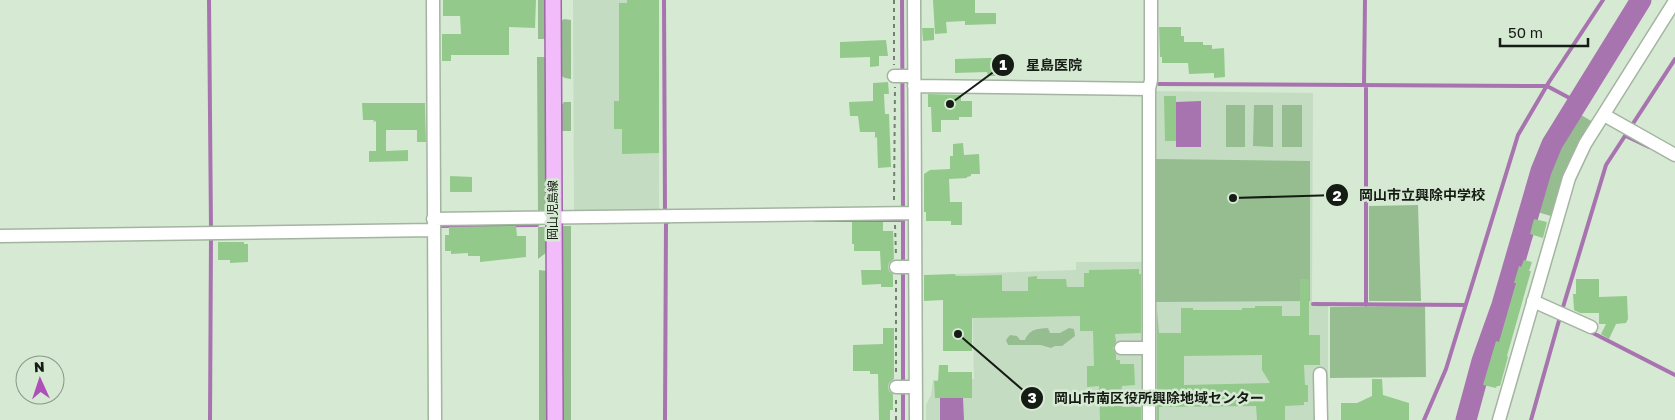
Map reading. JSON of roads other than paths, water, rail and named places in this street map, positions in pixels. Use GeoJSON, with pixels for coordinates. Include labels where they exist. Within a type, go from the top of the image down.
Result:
{"type":"FeatureCollection","features":[{"type":"Feature","properties":{"kind":"main road","name":"岡山児島線"},"geometry":{"type":"LineString","coordinates":[[553,0],[554,420]]}},
{"type":"Feature","properties":{"kind":"street"},"geometry":{"type":"LineString","coordinates":[[433,0],[435,420]]}},
{"type":"Feature","properties":{"kind":"street"},"geometry":{"type":"LineString","coordinates":[[914,0],[905,78],[904,386],[916,420]]}},
{"type":"Feature","properties":{"kind":"street"},"geometry":{"type":"LineString","coordinates":[[1149,420],[1149,89],[1151,80],[1151,0]]}},
{"type":"Feature","properties":{"kind":"street"},"geometry":{"type":"LineString","coordinates":[[1499,420],[1569,178],[1585,144],[1675,1]]}},
{"type":"Feature","properties":{"kind":"street"},"geometry":{"type":"LineString","coordinates":[[905,78],[1149,89]]}},
{"type":"Feature","properties":{"kind":"street"},"geometry":{"type":"LineString","coordinates":[[1604,115],[1675,155]]}},
{"type":"Feature","properties":{"kind":"street"},"geometry":{"type":"LineString","coordinates":[[0,236],[433,224],[554,217],[904,216]]}},
{"type":"Feature","properties":{"kind":"street"},"geometry":{"type":"LineString","coordinates":[[1533,301],[1590,327]]}},
{"type":"Feature","properties":{"kind":"street"},"geometry":{"type":"LineString","coordinates":[[1121,348],[1149,348]]}},
{"type":"Feature","properties":{"kind":"street"},"geometry":{"type":"LineString","coordinates":[[1320,374],[1321,420]]}},
{"type":"Feature","properties":{"kind":"street"},"geometry":{"type":"LineString","coordinates":[[1128,399],[1149,398]]}},
{"type":"Feature","properties":{"kind":"waterway"},"geometry":{"type":"LineString","coordinates":[[209,0],[211,229]]}},
{"type":"Feature","properties":{"kind":"waterway"},"geometry":{"type":"LineString","coordinates":[[664,0],[665,213]]}},
{"type":"Feature","properties":{"kind":"waterway"},"geometry":{"type":"LineString","coordinates":[[902,0],[903,210]]}},
{"type":"Feature","properties":{"kind":"waterway"},"geometry":{"type":"LineString","coordinates":[[1364,85],[1365,0]]}},
{"type":"Feature","properties":{"kind":"waterway"},"geometry":{"type":"LineString","coordinates":[[1424,420],[1446,369],[1518,135],[1549,82],[1603,0]]}},
{"type":"Feature","properties":{"kind":"waterway"},"geometry":{"type":"LineString","coordinates":[[1466,420],[1482,361],[1502,305],[1541,171],[1552,144],[1641,0]]}},
{"type":"Feature","properties":{"kind":"waterway"},"geometry":{"type":"LineString","coordinates":[[1531,420],[1606,165],[1675,59]]}},
{"type":"Feature","properties":{"kind":"waterway"},"geometry":{"type":"LineString","coordinates":[[1159,84],[1547,86],[1577,102]]}},
{"type":"Feature","properties":{"kind":"waterway"},"geometry":{"type":"LineString","coordinates":[[1366,85],[1366,305]]}},
{"type":"Feature","properties":{"kind":"waterway"},"geometry":{"type":"LineString","coordinates":[[1626,136],[1649,147]]}},
{"type":"Feature","properties":{"kind":"waterway"},"geometry":{"type":"LineString","coordinates":[[903,217],[903,420]]}},
{"type":"Feature","properties":{"kind":"waterway"},"geometry":{"type":"LineString","coordinates":[[815,220],[903,220]]}},
{"type":"Feature","properties":{"kind":"waterway"},"geometry":{"type":"LineString","coordinates":[[665,420],[666,222],[668,222]]}},
{"type":"Feature","properties":{"kind":"waterway"},"geometry":{"type":"LineString","coordinates":[[438,228],[438,226],[537,225]]}},
{"type":"Feature","properties":{"kind":"waterway"},"geometry":{"type":"LineString","coordinates":[[210,420],[211,237]]}},
{"type":"Feature","properties":{"kind":"waterway"},"geometry":{"type":"LineString","coordinates":[[1313,304],[1465,305]]}},
{"type":"Feature","properties":{"kind":"waterway"},"geometry":{"type":"LineString","coordinates":[[1589,331],[1675,375]]}},
{"type":"Feature","properties":{"kind":"place","name":"星島医院"},"geometry":{"type":"Point","coordinates":[950,104]}},
{"type":"Feature","properties":{"kind":"place","name":"岡山市立興除中学校"},"geometry":{"type":"Point","coordinates":[1233,198]}},
{"type":"Feature","properties":{"kind":"place","name":"岡山市南区役所興除地域センター"},"geometry":{"type":"Point","coordinates":[958,334]}}]}
